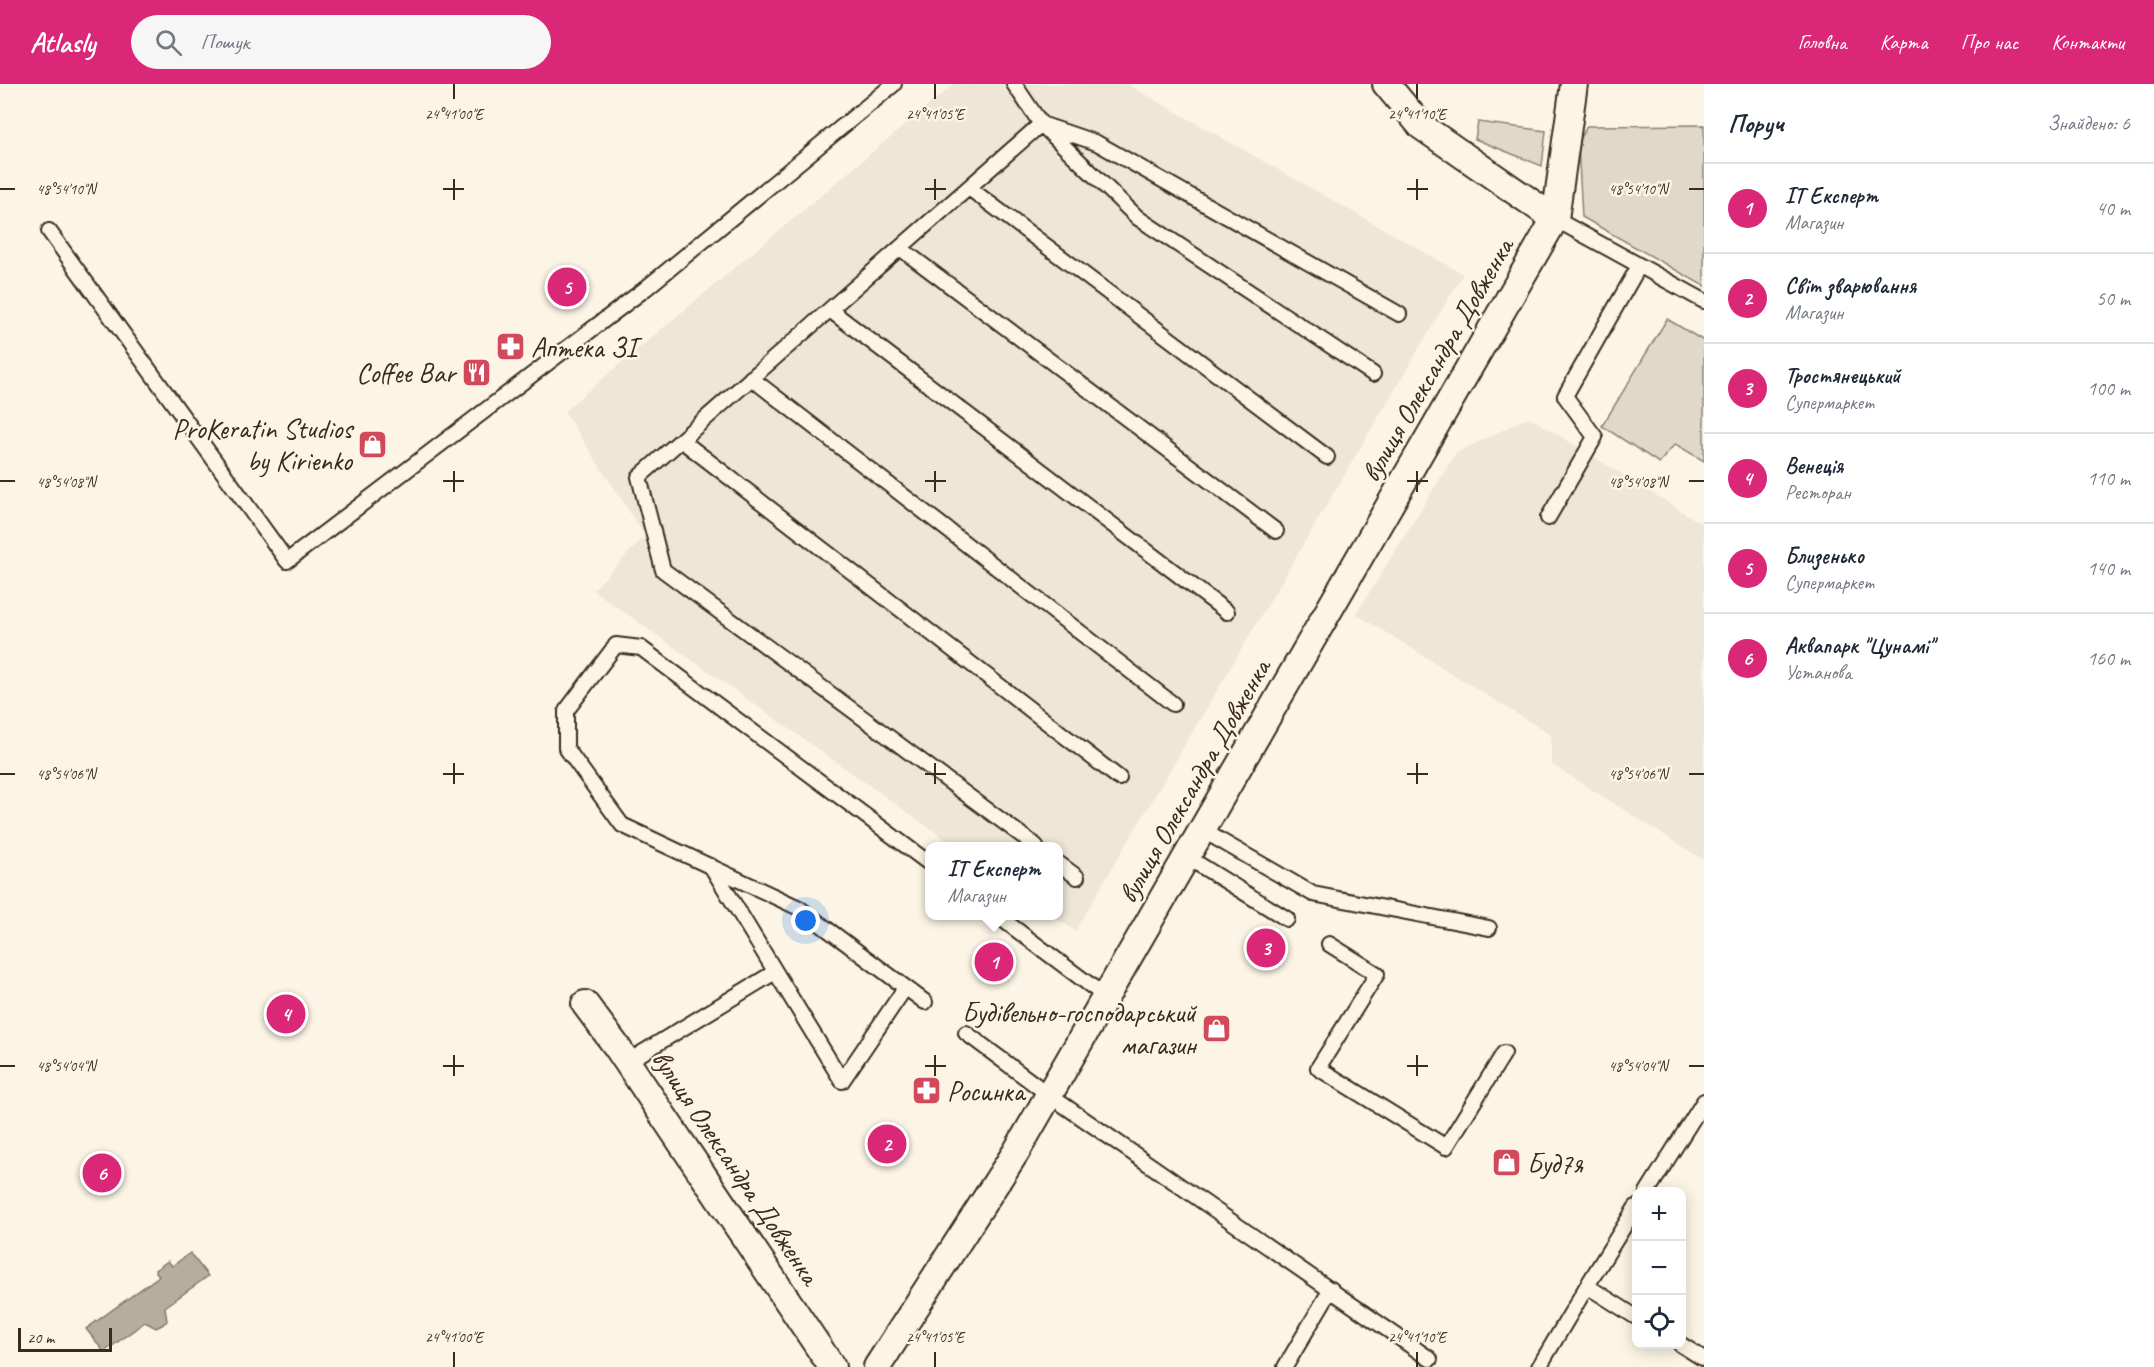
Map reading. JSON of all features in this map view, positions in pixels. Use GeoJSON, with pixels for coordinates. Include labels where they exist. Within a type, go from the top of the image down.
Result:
{"type":"FeatureCollection","features":[{"type":"Feature","properties":{"kind":"street"},"geometry":{"type":"LineString","coordinates":[[1386,84],[1421,126],[1555,219],[1574,84]]}},
{"type":"Feature","properties":{"kind":"street","name":"вулиця Олександра Довженка"},"geometry":{"type":"LineString","coordinates":[[877,1367],[1016,1152],[1555,219]]}},
{"type":"Feature","properties":{"kind":"street","name":"вулиця Олександра Довженка"},"geometry":{"type":"LineString","coordinates":[[585,1005],[627,1062],[832,1367]]}},
{"type":"Feature","properties":{"kind":"lane"},"geometry":{"type":"LineString","coordinates":[[1014,84],[1041,124],[1137,218],[1373,374]]}},
{"type":"Feature","properties":{"kind":"lane"},"geometry":{"type":"LineString","coordinates":[[49,231],[287,561],[645,290],[890,85]]}},
{"type":"Feature","properties":{"kind":"lane"},"geometry":{"type":"LineString","coordinates":[[1031,842],[663,570],[639,477],[1041,124]]}},
{"type":"Feature","properties":{"kind":"lane"},"geometry":{"type":"LineString","coordinates":[[1041,124],[1097,143],[1399,314]]}},
{"type":"Feature","properties":{"kind":"lane"},"geometry":{"type":"LineString","coordinates":[[969,188],[1327,457]]}},
{"type":"Feature","properties":{"kind":"lane"},"geometry":{"type":"LineString","coordinates":[[1555,219],[1704,301]]}},
{"type":"Feature","properties":{"kind":"lane"},"geometry":{"type":"LineString","coordinates":[[900,248],[1276,531]]}},
{"type":"Feature","properties":{"kind":"lane"},"geometry":{"type":"LineString","coordinates":[[1548,518],[1595,437],[1564,396],[1639,266]]}},
{"type":"Feature","properties":{"kind":"lane"},"geometry":{"type":"LineString","coordinates":[[830,310],[1227,612]]}},
{"type":"Feature","properties":{"kind":"lane"},"geometry":{"type":"LineString","coordinates":[[752,378],[1173,704]]}},
{"type":"Feature","properties":{"kind":"lane"},"geometry":{"type":"LineString","coordinates":[[681,440],[1119,778]]}},
{"type":"Feature","properties":{"kind":"lane"},"geometry":{"type":"LineString","coordinates":[[925,860],[641,648],[616,645],[566,711],[566,748],[622,825],[799,908],[925,1002]]}},
{"type":"Feature","properties":{"kind":"lane"},"geometry":{"type":"LineString","coordinates":[[1202,830],[1313,894],[1489,928]]}},
{"type":"Feature","properties":{"kind":"lane"},"geometry":{"type":"LineString","coordinates":[[1187,857],[1287,919]]}},
{"type":"Feature","properties":{"kind":"lane"},"geometry":{"type":"LineString","coordinates":[[711,866],[842,1081],[905,988]]}},
{"type":"Feature","properties":{"kind":"lane"},"geometry":{"type":"LineString","coordinates":[[1063,866],[1077,877]]}},
{"type":"Feature","properties":{"kind":"lane"},"geometry":{"type":"LineString","coordinates":[[1005,920],[1106,997]]}},
{"type":"Feature","properties":{"kind":"lane"},"geometry":{"type":"LineString","coordinates":[[1329,945],[1377,974],[1318,1068],[1426,1135],[1446,1147],[1504,1053]]}},
{"type":"Feature","properties":{"kind":"lane"},"geometry":{"type":"LineString","coordinates":[[627,1062],[775,972]]}},
{"type":"Feature","properties":{"kind":"lane"},"geometry":{"type":"LineString","coordinates":[[966,1033],[1049,1095],[1430,1359]]}},
{"type":"Feature","properties":{"kind":"lane"},"geometry":{"type":"LineString","coordinates":[[1650,1187],[1704,1101]]}},
{"type":"Feature","properties":{"kind":"lane"},"geometry":{"type":"LineString","coordinates":[[1539,1367],[1632,1214]]}},
{"type":"Feature","properties":{"kind":"lane"},"geometry":{"type":"LineString","coordinates":[[1587,1286],[1632,1314]]}},
{"type":"Feature","properties":{"kind":"lane"},"geometry":{"type":"LineString","coordinates":[[1285,1367],[1331,1289]]}},
{"type":"Feature","properties":{"kind":"lane"},"geometry":{"type":"LineString","coordinates":[[1686,1348],[1704,1359]]}},
{"type":"Feature","properties":{"kind":"shaded area"},"geometry":{"type":"Polygon","coordinates":[[[954,84],[1127,84],[1463,274],[1075,931],[1059,920],[1063,920],[1063,842],[949,842],[593,590],[645,536],[564,411],[954,84]]]}},
{"type":"Feature","properties":{"kind":"shaded area"},"geometry":{"type":"Polygon","coordinates":[[[1478,122],[1546,131],[1542,166],[1475,139],[1478,122]]]}},
{"type":"Feature","properties":{"kind":"shaded area"},"geometry":{"type":"Polygon","coordinates":[[[1704,125],[1704,286],[1582,217],[1578,144],[1587,126],[1704,125]]]}},
{"type":"Feature","properties":{"kind":"shaded area"},"geometry":{"type":"Polygon","coordinates":[[[1667,319],[1704,341],[1704,461],[1675,444],[1659,463],[1602,426],[1667,319]]]}},
{"type":"Feature","properties":{"kind":"shaded area"},"geometry":{"type":"Polygon","coordinates":[[[1529,417],[1704,525],[1704,860],[1551,764],[1551,735],[1356,614],[1456,453],[1529,417]]]}},
{"type":"Feature","properties":{"kind":"shaded area"},"geometry":{"type":"Polygon","coordinates":[[[190,1253],[208,1276],[165,1307],[167,1321],[162,1325],[156,1328],[145,1322],[104,1352],[86,1329],[159,1276],[155,1270],[168,1261],[172,1266],[190,1253]]]}},
{"type":"Feature","properties":{"kind":"place","name":"Близенько"},"geometry":{"type":"Point","coordinates":[567,287]}},
{"type":"Feature","properties":{"kind":"place","name":"Аптека ЗІ"},"geometry":{"type":"Point","coordinates":[510,347]}},
{"type":"Feature","properties":{"kind":"place","name":"Coffee Bar"},"geometry":{"type":"Point","coordinates":[476,372]}},
{"type":"Feature","properties":{"kind":"place","name":"ProKeratin Studios by Kirienko"},"geometry":{"type":"Point","coordinates":[373,444]}},
{"type":"Feature","properties":{"kind":"place","name":"Тростянецький"},"geometry":{"type":"Point","coordinates":[1266,948]}},
{"type":"Feature","properties":{"kind":"place","name":"IT Експерт"},"geometry":{"type":"Point","coordinates":[994,962]}},
{"type":"Feature","properties":{"kind":"place","name":"Венеція"},"geometry":{"type":"Point","coordinates":[286,1014]}},
{"type":"Feature","properties":{"kind":"place","name":"Будівельно-господарський магазин"},"geometry":{"type":"Point","coordinates":[1217,1028]}},
{"type":"Feature","properties":{"kind":"place","name":"Росинка"},"geometry":{"type":"Point","coordinates":[926,1091]}},
{"type":"Feature","properties":{"kind":"place","name":"Світ зварювання"},"geometry":{"type":"Point","coordinates":[887,1144]}},
{"type":"Feature","properties":{"kind":"place","name":"Буд7я"},"geometry":{"type":"Point","coordinates":[1506,1163]}},
{"type":"Feature","properties":{"kind":"place","name":"Аквапарк \"Цунамі\""},"geometry":{"type":"Point","coordinates":[102,1173]}}]}
